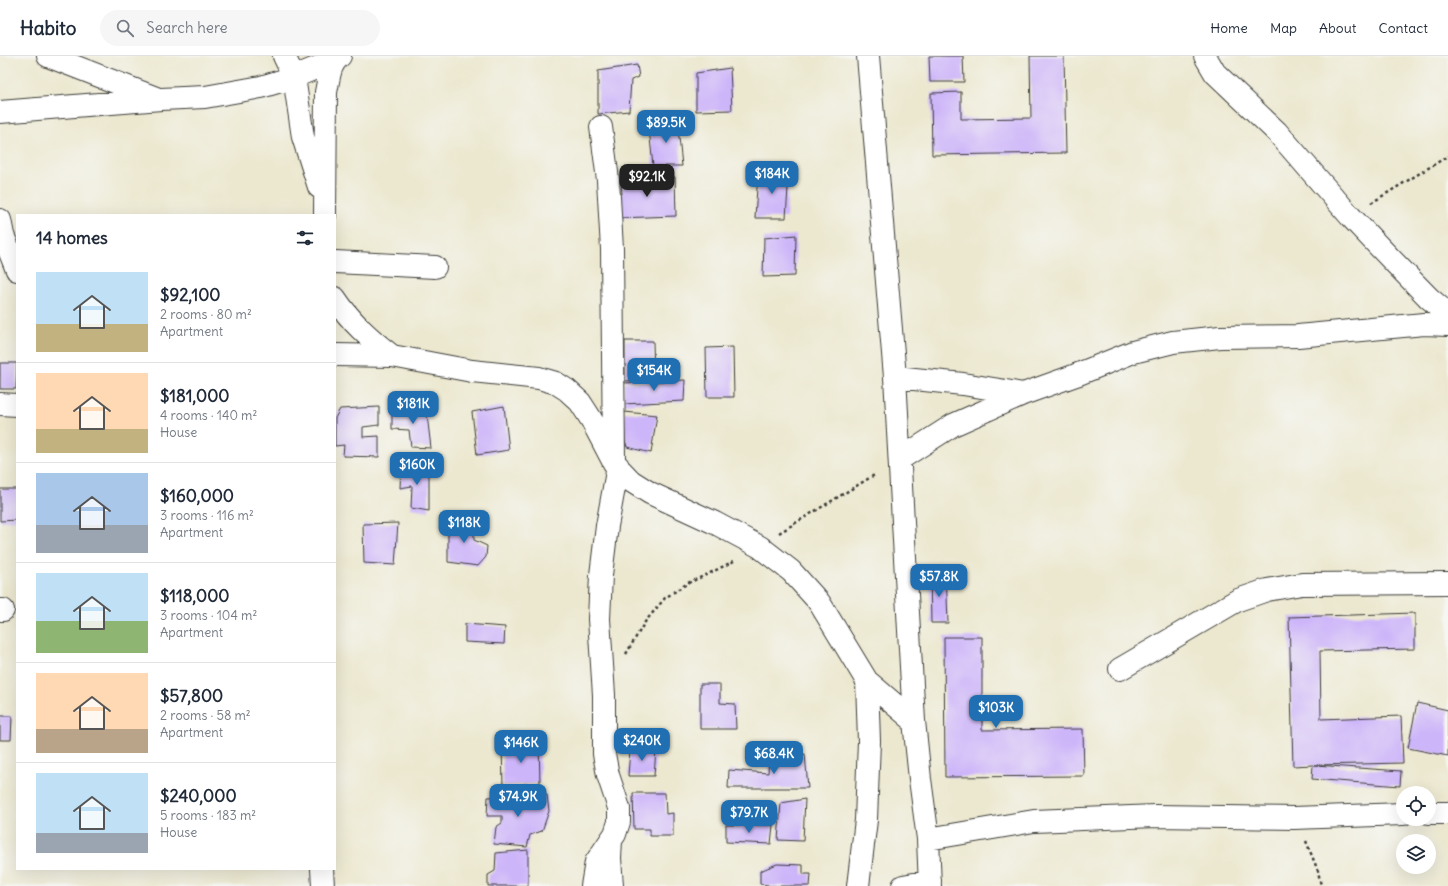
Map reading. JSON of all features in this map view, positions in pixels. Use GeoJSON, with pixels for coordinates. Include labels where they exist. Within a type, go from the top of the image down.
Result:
{"type":"FeatureCollection","features":[{"type":"Feature","properties":{"kind":"street"},"geometry":{"type":"LineString","coordinates":[[48,56],[161,99]]}},
{"type":"Feature","properties":{"kind":"street"},"geometry":{"type":"LineString","coordinates":[[284,56],[294,77],[304,137],[325,209]]}},
{"type":"Feature","properties":{"kind":"street"},"geometry":{"type":"LineString","coordinates":[[868,56],[895,377],[914,721],[928,839],[930,883],[903,886]]}},
{"type":"Feature","properties":{"kind":"street"},"geometry":{"type":"LineString","coordinates":[[1205,56],[1215,73],[1277,132],[1350,216],[1414,283],[1448,314]]}},
{"type":"Feature","properties":{"kind":"street"},"geometry":{"type":"LineString","coordinates":[[0,112],[161,99],[205,98],[261,87],[294,77],[338,58]]}},
{"type":"Feature","properties":{"kind":"street"},"geometry":{"type":"LineString","coordinates":[[325,209],[326,92],[330,72],[338,58]]}},
{"type":"Feature","properties":{"kind":"street"},"geometry":{"type":"LineString","coordinates":[[592,886],[596,862],[600,854],[611,840],[619,822],[619,808],[608,775],[604,754],[604,695],[599,619],[601,574],[616,464],[612,249],[608,180],[601,127]]}},
{"type":"Feature","properties":{"kind":"street"},"geometry":{"type":"LineString","coordinates":[[0,220],[16,267]]}},
{"type":"Feature","properties":{"kind":"street"},"geometry":{"type":"LineString","coordinates":[[336,262],[435,267]]}},
{"type":"Feature","properties":{"kind":"street"},"geometry":{"type":"LineString","coordinates":[[336,299],[346,314],[366,336],[392,356]]}},
{"type":"Feature","properties":{"kind":"street"},"geometry":{"type":"LineString","coordinates":[[900,459],[953,425],[1023,394],[1133,352],[1172,342],[1220,337],[1298,336],[1424,324],[1448,325]]}},
{"type":"Feature","properties":{"kind":"street"},"geometry":{"type":"LineString","coordinates":[[336,355],[392,356],[465,370],[507,376],[539,378],[556,383],[567,390],[580,402],[616,464],[631,481],[650,493],[715,523],[760,547],[792,571],[819,602],[866,681],[914,721]]}},
{"type":"Feature","properties":{"kind":"street"},"geometry":{"type":"LineString","coordinates":[[895,377],[963,384],[1023,394]]}},
{"type":"Feature","properties":{"kind":"street"},"geometry":{"type":"LineString","coordinates":[[0,404],[16,405]]}},
{"type":"Feature","properties":{"kind":"street"},"geometry":{"type":"LineString","coordinates":[[1120,668],[1238,600],[1267,590],[1302,584],[1448,584]]}},
{"type":"Feature","properties":{"kind":"street"},"geometry":{"type":"LineString","coordinates":[[858,886],[866,820],[869,741],[866,681]]}},
{"type":"Feature","properties":{"kind":"street"},"geometry":{"type":"LineString","coordinates":[[1436,813],[1448,813]]}},
{"type":"Feature","properties":{"kind":"street"},"geometry":{"type":"LineString","coordinates":[[928,839],[1034,822],[1155,816],[1294,818],[1396,814]]}},
{"type":"Feature","properties":{"kind":"street"},"geometry":{"type":"LineString","coordinates":[[611,840],[610,858],[612,886]]}},
{"type":"Feature","properties":{"kind":"street"},"geometry":{"type":"LineString","coordinates":[[322,870],[323,886]]}},
{"type":"Feature","properties":{"kind":"path"},"geometry":{"type":"LineString","coordinates":[[1350,216],[1448,156]]}},
{"type":"Feature","properties":{"kind":"path"},"geometry":{"type":"LineString","coordinates":[[625,656],[645,622],[665,598],[688,583],[760,547],[780,533],[900,459]]}},
{"type":"Feature","properties":{"kind":"path"},"geometry":{"type":"LineString","coordinates":[[1294,818],[1309,847],[1318,871],[1321,886]]}},
{"type":"Feature","properties":{"kind":"building"},"geometry":{"type":"Polygon","coordinates":[[[929,56],[963,56],[964,82],[930,82],[929,56]]]}},
{"type":"Feature","properties":{"kind":"building"},"geometry":{"type":"Polygon","coordinates":[[[1030,56],[1064,56],[1066,153],[932,155],[931,93],[961,92],[961,119],[1031,118],[1030,56]]]}},
{"type":"Feature","properties":{"kind":"building"},"geometry":{"type":"Polygon","coordinates":[[[637,65],[639,77],[631,80],[629,111],[598,114],[598,71],[637,65]]]}},
{"type":"Feature","properties":{"kind":"building"},"geometry":{"type":"Polygon","coordinates":[[[730,68],[732,110],[696,111],[696,73],[730,68]]]}},
{"type":"Feature","properties":{"kind":"building"},"geometry":{"type":"Polygon","coordinates":[[[677,118],[682,166],[653,166],[649,129],[658,130],[659,120],[677,118]]]}},
{"type":"Feature","properties":{"kind":"building"},"geometry":{"type":"Polygon","coordinates":[[[789,172],[786,218],[755,218],[758,173],[789,172]]]}},
{"type":"Feature","properties":{"kind":"building"},"geometry":{"type":"Polygon","coordinates":[[[675,177],[676,216],[617,218],[616,194],[622,194],[621,180],[675,177]]]}},
{"type":"Feature","properties":{"kind":"building"},"geometry":{"type":"Polygon","coordinates":[[[796,235],[795,276],[763,277],[764,238],[796,235]]]}},
{"type":"Feature","properties":{"kind":"building"},"geometry":{"type":"Polygon","coordinates":[[[625,341],[653,341],[654,379],[625,381],[625,341]]]}},
{"type":"Feature","properties":{"kind":"building"},"geometry":{"type":"Polygon","coordinates":[[[733,347],[734,397],[707,397],[706,348],[733,347]]]}},
{"type":"Feature","properties":{"kind":"building"},"geometry":{"type":"Polygon","coordinates":[[[0,363],[16,363],[16,389],[0,389],[0,363]]]}},
{"type":"Feature","properties":{"kind":"building"},"geometry":{"type":"Polygon","coordinates":[[[685,380],[684,401],[623,404],[624,383],[685,380]]]}},
{"type":"Feature","properties":{"kind":"building"},"geometry":{"type":"Polygon","coordinates":[[[426,406],[431,448],[411,447],[409,430],[392,429],[392,409],[426,406]]]}},
{"type":"Feature","properties":{"kind":"building"},"geometry":{"type":"Polygon","coordinates":[[[504,406],[509,450],[477,455],[472,412],[504,406]]]}},
{"type":"Feature","properties":{"kind":"building"},"geometry":{"type":"Polygon","coordinates":[[[379,407],[379,425],[363,427],[363,437],[379,436],[379,457],[343,456],[344,445],[336,446],[336,416],[340,409],[379,407]]]}},
{"type":"Feature","properties":{"kind":"building"},"geometry":{"type":"Polygon","coordinates":[[[624,412],[657,415],[651,453],[627,447],[625,440],[624,412]]]}},
{"type":"Feature","properties":{"kind":"building"},"geometry":{"type":"Polygon","coordinates":[[[401,466],[429,468],[429,511],[411,508],[412,486],[400,488],[401,466]]]}},
{"type":"Feature","properties":{"kind":"building"},"geometry":{"type":"Polygon","coordinates":[[[0,489],[16,489],[16,520],[0,521],[0,489]]]}},
{"type":"Feature","properties":{"kind":"building"},"geometry":{"type":"Polygon","coordinates":[[[448,517],[459,518],[464,525],[474,526],[474,540],[487,546],[486,557],[478,566],[448,562],[448,517]]]}},
{"type":"Feature","properties":{"kind":"building"},"geometry":{"type":"Polygon","coordinates":[[[398,523],[395,565],[364,563],[363,524],[398,523]]]}},
{"type":"Feature","properties":{"kind":"building"},"geometry":{"type":"Polygon","coordinates":[[[946,571],[948,623],[931,623],[930,572],[946,571]]]}},
{"type":"Feature","properties":{"kind":"building"},"geometry":{"type":"Polygon","coordinates":[[[1415,613],[1415,649],[1320,651],[1321,719],[1401,716],[1403,763],[1315,765],[1401,771],[1400,786],[1312,779],[1313,765],[1293,766],[1289,617],[1415,613]]]}},
{"type":"Feature","properties":{"kind":"building"},"geometry":{"type":"Polygon","coordinates":[[[465,624],[505,627],[504,644],[465,642],[465,624]]]}},
{"type":"Feature","properties":{"kind":"building"},"geometry":{"type":"Polygon","coordinates":[[[944,637],[982,637],[982,730],[1083,729],[1084,776],[945,777],[944,637]]]}},
{"type":"Feature","properties":{"kind":"building"},"geometry":{"type":"Polygon","coordinates":[[[700,684],[720,684],[720,703],[735,704],[736,729],[700,729],[700,684]]]}},
{"type":"Feature","properties":{"kind":"building"},"geometry":{"type":"Polygon","coordinates":[[[1417,703],[1448,710],[1448,756],[1408,748],[1417,703]]]}},
{"type":"Feature","properties":{"kind":"building"},"geometry":{"type":"Polygon","coordinates":[[[0,716],[12,716],[11,740],[0,740],[0,716]]]}},
{"type":"Feature","properties":{"kind":"building"},"geometry":{"type":"Polygon","coordinates":[[[539,742],[540,783],[503,786],[502,745],[539,742]]]}},
{"type":"Feature","properties":{"kind":"building"},"geometry":{"type":"Polygon","coordinates":[[[630,749],[656,749],[654,776],[628,776],[630,749]]]}},
{"type":"Feature","properties":{"kind":"building"},"geometry":{"type":"Polygon","coordinates":[[[805,754],[808,788],[728,788],[729,770],[768,773],[769,757],[805,754]]]}},
{"type":"Feature","properties":{"kind":"building"},"geometry":{"type":"Polygon","coordinates":[[[633,793],[665,793],[666,814],[673,813],[673,836],[650,836],[650,829],[634,829],[633,793]]]}},
{"type":"Feature","properties":{"kind":"building"},"geometry":{"type":"Polygon","coordinates":[[[547,795],[549,811],[542,831],[530,835],[527,847],[494,844],[496,827],[502,823],[502,816],[487,816],[488,797],[547,795]]]}},
{"type":"Feature","properties":{"kind":"building"},"geometry":{"type":"Polygon","coordinates":[[[805,799],[803,841],[778,840],[781,803],[805,799]]]}},
{"type":"Feature","properties":{"kind":"building"},"geometry":{"type":"Polygon","coordinates":[[[726,825],[773,825],[771,844],[726,842],[726,825]]]}},
{"type":"Feature","properties":{"kind":"building"},"geometry":{"type":"Polygon","coordinates":[[[528,850],[528,886],[488,886],[488,875],[495,871],[496,853],[528,850]]]}},
{"type":"Feature","properties":{"kind":"building"},"geometry":{"type":"Polygon","coordinates":[[[777,864],[803,865],[803,874],[811,874],[810,886],[768,886],[760,884],[760,871],[777,864]]]}}]}
